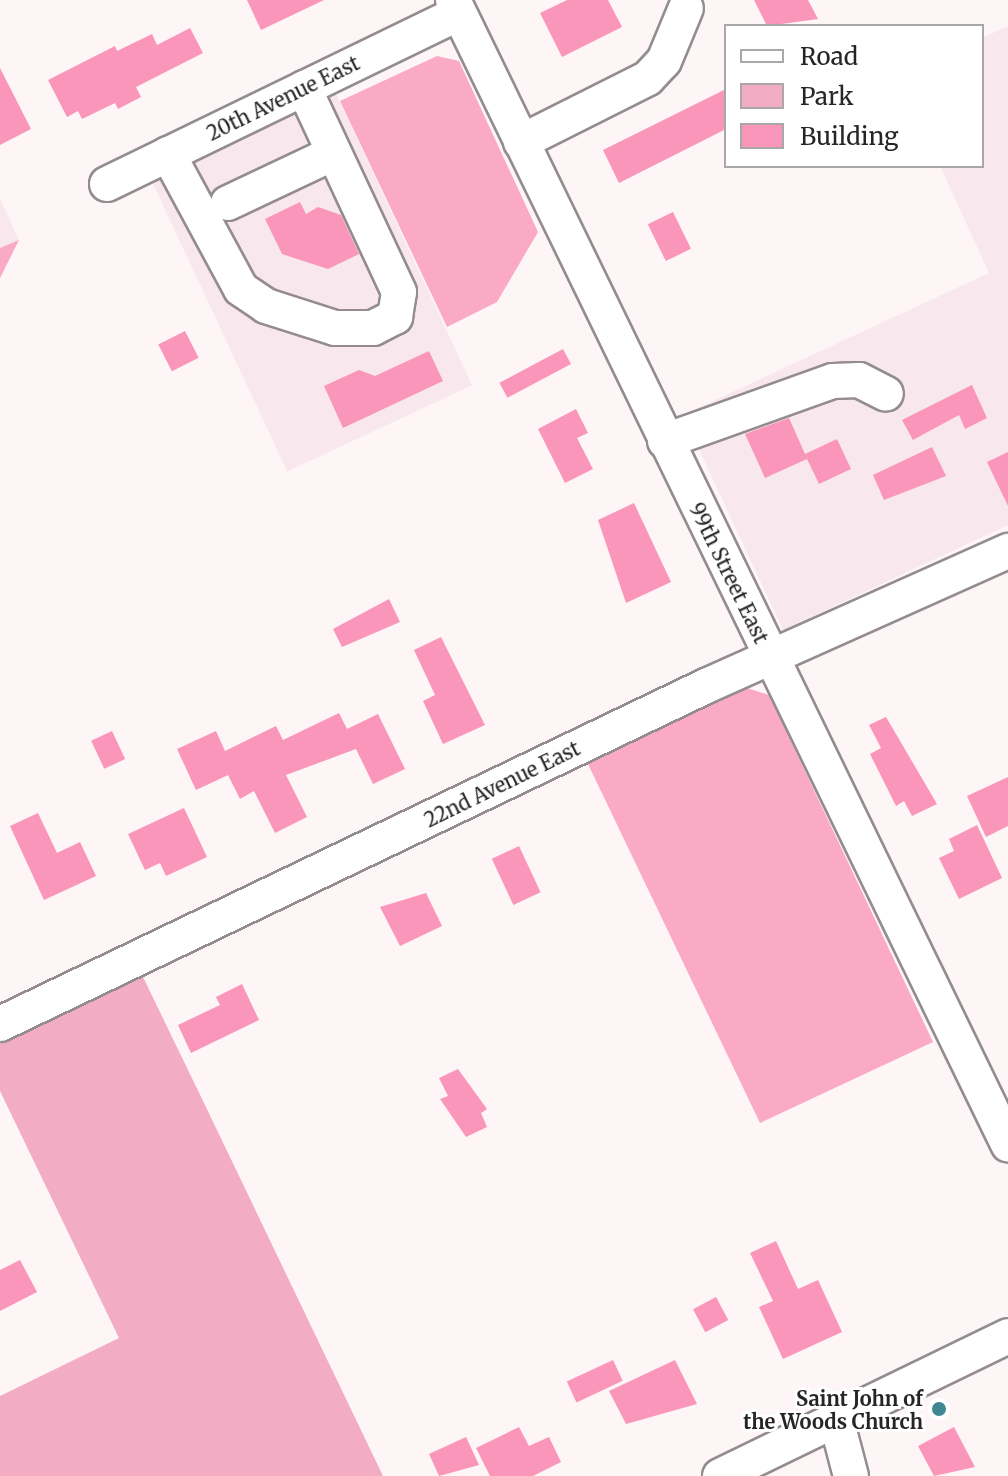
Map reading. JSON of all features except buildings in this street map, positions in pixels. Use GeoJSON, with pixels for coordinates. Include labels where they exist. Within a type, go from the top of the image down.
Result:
{"type":"FeatureCollection","features":[{"type":"Feature","properties":{"kind":"street","name":"20th Avenue East"},"geometry":{"type":"LineString","coordinates":[[107,184],[304,88],[456,6]]}},
{"type":"Feature","properties":{"kind":"street","name":"99th Street East"},"geometry":{"type":"LineString","coordinates":[[456,6],[771,662],[1008,1144]]}},
{"type":"Feature","properties":{"kind":"street"},"geometry":{"type":"LineString","coordinates":[[521,142],[648,78],[664,61],[686,8]]}},
{"type":"Feature","properties":{"kind":"street"},"geometry":{"type":"LineString","coordinates":[[168,154],[241,289],[266,306],[365,331],[395,317],[402,305],[304,88]]}},
{"type":"Feature","properties":{"kind":"street"},"geometry":{"type":"LineString","coordinates":[[228,203],[334,153]]}},
{"type":"Feature","properties":{"kind":"street"},"geometry":{"type":"LineString","coordinates":[[665,441],[833,381],[859,380],[886,394]]}},
{"type":"Feature","properties":{"kind":"street","name":"22nd Avenue East"},"geometry":{"type":"LineString","coordinates":[[0,1024],[706,686],[771,662],[1008,551]]}},
{"type":"Feature","properties":{"kind":"street"},"geometry":{"type":"LineString","coordinates":[[720,1476],[1008,1336]]}},
{"type":"Feature","properties":{"kind":"street"},"geometry":{"type":"LineString","coordinates":[[836,1419],[851,1476]]}},
{"type":"Feature","properties":{"kind":"shaded area"},"geometry":{"type":"Polygon","coordinates":[[[1008,26],[1008,525],[783,630],[683,415],[989,273],[941,168],[984,168],[984,37],[1008,26]]]}},
{"type":"Feature","properties":{"kind":"shaded area"},"geometry":{"type":"Polygon","coordinates":[[[437,56],[459,61],[538,232],[497,302],[447,327],[340,101],[437,56]]]}},
{"type":"Feature","properties":{"kind":"shaded area"},"geometry":{"type":"Polygon","coordinates":[[[333,87],[472,385],[287,471],[148,173],[333,87]]]}},
{"type":"Feature","properties":{"kind":"shaded area"},"geometry":{"type":"Polygon","coordinates":[[[0,199],[19,240],[0,248],[0,199]]]}},
{"type":"Feature","properties":{"kind":"shaded area"},"geometry":{"type":"Polygon","coordinates":[[[19,240],[0,278],[0,248],[19,240]]]}},
{"type":"Feature","properties":{"kind":"shaded area"},"geometry":{"type":"Polygon","coordinates":[[[747,688],[769,695],[933,1042],[760,1123],[587,762],[747,688]]]}},
{"type":"Feature","properties":{"kind":"green space"},"geometry":{"type":"Polygon","coordinates":[[[143,977],[383,1476],[0,1476],[0,1396],[119,1338],[0,1091],[0,1044],[143,977]]]}},
{"type":"Feature","properties":{"kind":"place","name":"Saint John of the Woods Church"},"geometry":{"type":"Point","coordinates":[939,1409]}}]}
